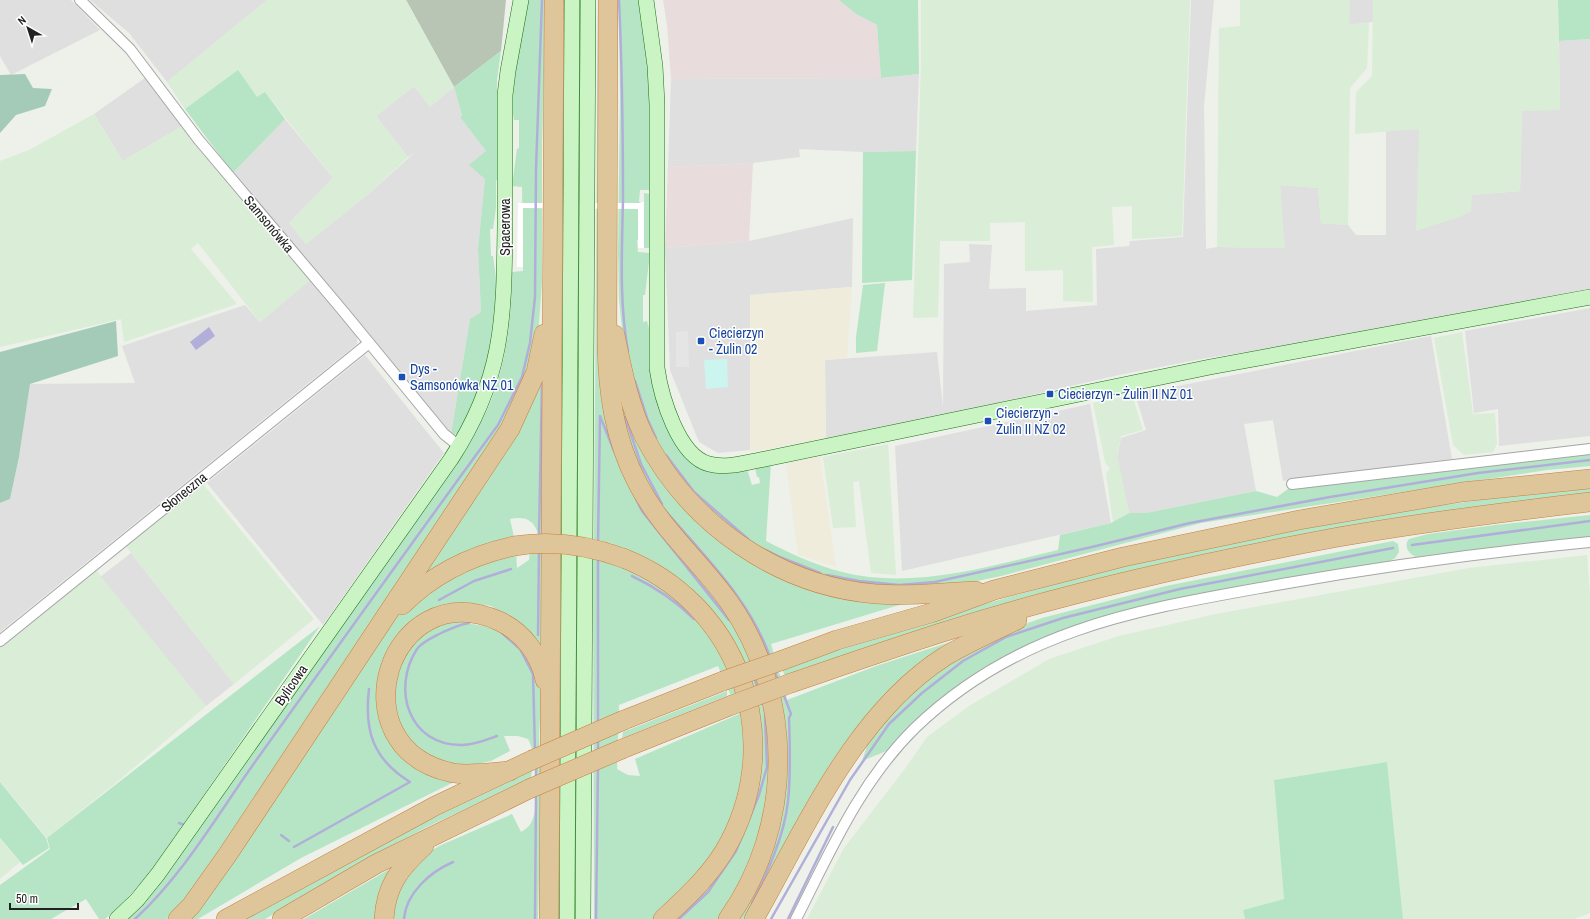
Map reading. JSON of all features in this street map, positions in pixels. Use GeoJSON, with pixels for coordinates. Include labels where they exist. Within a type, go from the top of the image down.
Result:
{"type":"FeatureCollection","features":[{"type":"Feature","properties":{"kind":"highway"},"geometry":{"type":"LineString","coordinates":[[548,915],[554,0]]}},
{"type":"Feature","properties":{"kind":"highway"},"geometry":{"type":"LineString","coordinates":[[608,0],[607,298],[609,391],[614,421],[625,456],[637,482],[654,512],[716,585],[737,614],[761,660],[774,709],[779,755],[774,809],[765,846],[757,866],[747,888],[728,919]]}},
{"type":"Feature","properties":{"kind":"highway"},"geometry":{"type":"LineString","coordinates":[[178,919],[207,884],[510,429],[536,372],[552,275]]}},
{"type":"Feature","properties":{"kind":"highway"},"geometry":{"type":"LineString","coordinates":[[607,298],[624,378],[644,435],[670,477],[692,506],[715,528],[762,560],[822,584],[852,591],[876,594],[906,595],[994,590]]}},
{"type":"Feature","properties":{"kind":"highway"},"geometry":{"type":"LineString","coordinates":[[226,919],[311,871],[428,810],[532,760],[624,720],[723,681],[837,640],[931,613],[994,590],[1123,557],[1299,520],[1462,492],[1590,479]]}},
{"type":"Feature","properties":{"kind":"highway"},"geometry":{"type":"LineString","coordinates":[[282,919],[347,879],[438,832],[622,748],[791,683],[941,632],[1064,598],[1188,568],[1333,538],[1480,515],[1590,502]]}},
{"type":"Feature","properties":{"kind":"highway"},"geometry":{"type":"LineString","coordinates":[[359,657],[393,615],[426,584],[468,560],[514,546],[543,543],[571,545],[624,558],[648,569],[673,585],[708,619],[723,640],[739,671],[747,697],[752,725],[753,753],[746,799],[736,828],[726,848],[706,876],[663,919]]}},
{"type":"Feature","properties":{"kind":"highway"},"geometry":{"type":"LineString","coordinates":[[754,919],[840,768],[863,735],[905,687],[944,658],[964,646],[1064,598]]}},
{"type":"Feature","properties":{"kind":"highway"},"geometry":{"type":"LineString","coordinates":[[510,771],[470,774],[454,773],[431,766],[410,751],[394,730],[386,704],[386,678],[394,656],[411,634],[435,619],[462,613],[489,617],[511,627],[531,647],[542,667],[550,705]]}},
{"type":"Feature","properties":{"kind":"highway"},"geometry":{"type":"LineString","coordinates":[[384,919],[385,906],[394,880],[407,862],[438,832]]}},
{"type":"Feature","properties":{"kind":"street","name":"Samsonówka"},"geometry":{"type":"LineString","coordinates":[[80,0],[134,54],[198,139],[444,434],[459,446]]}},
{"type":"Feature","properties":{"kind":"street","name":"Spacerowa"},"geometry":{"type":"LineString","coordinates":[[459,446],[474,421],[488,386],[496,359],[502,327],[504,277],[505,95],[521,0]]}},
{"type":"Feature","properties":{"kind":"street"},"geometry":{"type":"LineString","coordinates":[[567,919],[572,0]]}},
{"type":"Feature","properties":{"kind":"street"},"geometry":{"type":"LineString","coordinates":[[583,919],[588,0]]}},
{"type":"Feature","properties":{"kind":"street"},"geometry":{"type":"LineString","coordinates":[[646,0],[655,66],[657,104],[657,368],[663,396],[676,428],[692,454],[706,464],[723,466],[755,462],[1210,367],[1590,297]]}},
{"type":"Feature","properties":{"kind":"street","name":"Słoneczna"},"geometry":{"type":"LineString","coordinates":[[0,641],[369,343]]}},
{"type":"Feature","properties":{"kind":"street","name":"Bylicowa"},"geometry":{"type":"LineString","coordinates":[[117,919],[137,900],[158,874],[459,446]]}},
{"type":"Feature","properties":{"kind":"street"},"geometry":{"type":"LineString","coordinates":[[1292,484],[1590,449]]}},
{"type":"Feature","properties":{"kind":"street"},"geometry":{"type":"LineString","coordinates":[[796,919],[845,821],[867,786],[893,752],[915,728],[953,696],[991,669],[1030,648],[1091,625],[1136,613],[1214,597],[1393,565],[1480,553],[1590,542]]}},
{"type":"Feature","properties":{"kind":"shaded area"},"geometry":{"type":"Polygon","coordinates":[[[0,0],[71,0],[100,30],[11,75],[0,56],[0,0]]]}},
{"type":"Feature","properties":{"kind":"shaded area"},"geometry":{"type":"Polygon","coordinates":[[[90,0],[267,0],[167,82],[129,33],[90,0]]]}},
{"type":"Feature","properties":{"kind":"shaded area"},"geometry":{"type":"Polygon","coordinates":[[[267,0],[406,0],[454,87],[430,107],[414,86],[376,116],[408,157],[371,192],[306,244],[289,223],[333,178],[265,92],[257,98],[238,71],[185,109],[167,82],[267,0]]]}},
{"type":"Feature","properties":{"kind":"shaded area"},"geometry":{"type":"Polygon","coordinates":[[[406,0],[506,0],[501,51],[454,87],[406,0]]]}},
{"type":"Feature","properties":{"kind":"shaded area"},"geometry":{"type":"Polygon","coordinates":[[[663,0],[839,0],[856,14],[877,25],[881,78],[671,79],[667,25],[663,0]]]}},
{"type":"Feature","properties":{"kind":"shaded area"},"geometry":{"type":"Polygon","coordinates":[[[921,0],[1190,0],[1182,236],[1132,239],[1132,206],[1112,207],[1114,245],[1092,247],[1093,302],[1063,301],[1063,270],[1025,271],[1025,222],[990,223],[990,241],[940,241],[938,317],[913,318],[921,64],[921,0]]]}},
{"type":"Feature","properties":{"kind":"shaded area"},"geometry":{"type":"Polygon","coordinates":[[[1191,0],[1214,0],[1204,106],[1206,249],[1217,247],[1284,248],[1280,185],[1318,188],[1321,223],[1348,225],[1356,235],[1386,235],[1386,131],[1419,129],[1472,195],[1520,191],[1522,111],[1560,109],[1559,41],[1590,39],[1590,290],[1346,337],[1207,358],[1119,375],[852,436],[826,439],[825,360],[937,352],[943,408],[944,264],[970,262],[969,244],[992,245],[989,289],[1026,288],[1026,311],[1097,305],[1096,249],[1129,246],[1130,241],[1183,237],[1191,0]]]}},
{"type":"Feature","properties":{"kind":"shaded area"},"geometry":{"type":"Polygon","coordinates":[[[1240,0],[1350,0],[1349,24],[1369,23],[1367,68],[1350,88],[1348,225],[1321,223],[1318,188],[1280,185],[1285,248],[1217,247],[1219,28],[1240,26],[1240,0]]]}},
{"type":"Feature","properties":{"kind":"shaded area"},"geometry":{"type":"Polygon","coordinates":[[[1350,0],[1373,0],[1373,22],[1349,25],[1350,0]]]}},
{"type":"Feature","properties":{"kind":"shaded area"},"geometry":{"type":"Polygon","coordinates":[[[1373,0],[1558,0],[1560,110],[1522,111],[1520,191],[1472,195],[1471,211],[1460,217],[1416,231],[1419,129],[1355,134],[1356,92],[1372,76],[1373,0]]]}},
{"type":"Feature","properties":{"kind":"shaded area"},"geometry":{"type":"Polygon","coordinates":[[[919,74],[916,151],[863,152],[799,149],[800,157],[753,163],[668,167],[671,79],[881,78],[919,74]]]}},
{"type":"Feature","properties":{"kind":"shaded area"},"geometry":{"type":"Polygon","coordinates":[[[145,78],[182,126],[123,161],[94,114],[145,78]]]}},
{"type":"Feature","properties":{"kind":"shaded area"},"geometry":{"type":"Polygon","coordinates":[[[414,86],[430,107],[454,87],[462,115],[460,117],[486,151],[485,179],[478,249],[481,312],[470,319],[451,434],[233,173],[285,119],[333,178],[289,223],[306,244],[371,192],[414,153],[408,157],[376,116],[414,86]]]}},
{"type":"Feature","properties":{"kind":"shaded area"},"geometry":{"type":"Polygon","coordinates":[[[94,114],[123,161],[182,126],[310,280],[260,322],[198,243],[191,249],[237,304],[124,342],[121,319],[0,347],[0,161],[29,150],[94,114]]]}},
{"type":"Feature","properties":{"kind":"shaded area"},"geometry":{"type":"Polygon","coordinates":[[[753,163],[749,241],[665,248],[668,167],[753,163]]]}},
{"type":"Feature","properties":{"kind":"shaded area"},"geometry":{"type":"Polygon","coordinates":[[[853,218],[852,287],[750,295],[750,450],[718,453],[699,442],[670,370],[665,248],[749,241],[853,218]]]}},
{"type":"Feature","properties":{"kind":"shaded area"},"geometry":{"type":"Polygon","coordinates":[[[310,280],[357,335],[357,344],[0,632],[0,503],[10,499],[19,457],[30,384],[135,383],[122,346],[245,305],[260,322],[310,280]]]}},
{"type":"Feature","properties":{"kind":"shaded area"},"geometry":{"type":"Polygon","coordinates":[[[852,287],[847,358],[825,360],[826,439],[750,452],[750,295],[852,287]]]}},
{"type":"Feature","properties":{"kind":"shaded area"},"geometry":{"type":"Polygon","coordinates":[[[1590,308],[1590,436],[1499,446],[1498,409],[1474,413],[1465,331],[1590,308]]]}},
{"type":"Feature","properties":{"kind":"shaded area"},"geometry":{"type":"Polygon","coordinates":[[[209,327],[215,336],[196,350],[190,342],[209,327]]]}},
{"type":"Feature","properties":{"kind":"shaded area"},"geometry":{"type":"Polygon","coordinates":[[[688,331],[689,367],[676,367],[676,332],[688,331]]]}},
{"type":"Feature","properties":{"kind":"shaded area"},"geometry":{"type":"Polygon","coordinates":[[[1462,332],[1473,414],[1495,413],[1497,444],[1493,452],[1464,455],[1453,445],[1434,338],[1462,332]]]}},
{"type":"Feature","properties":{"kind":"shaded area"},"geometry":{"type":"Polygon","coordinates":[[[1431,336],[1452,459],[1283,481],[1273,420],[1244,424],[1256,491],[1146,513],[1129,513],[1117,457],[1121,438],[1146,430],[1135,393],[1178,386],[1431,336]]]}},
{"type":"Feature","properties":{"kind":"shaded area"},"geometry":{"type":"Polygon","coordinates":[[[365,355],[444,453],[323,625],[207,483],[365,355]]]}},
{"type":"Feature","properties":{"kind":"shaded area"},"geometry":{"type":"Polygon","coordinates":[[[727,359],[728,387],[706,389],[704,360],[727,359]]]}},
{"type":"Feature","properties":{"kind":"shaded area"},"geometry":{"type":"Polygon","coordinates":[[[1132,395],[1143,430],[1121,436],[1117,454],[1129,513],[1113,522],[1106,474],[1110,468],[1105,462],[1093,403],[1132,395]]]}},
{"type":"Feature","properties":{"kind":"shaded area"},"geometry":{"type":"Polygon","coordinates":[[[1090,404],[1111,523],[902,571],[895,446],[1090,404]]]}},
{"type":"Feature","properties":{"kind":"shaded area"},"geometry":{"type":"Polygon","coordinates":[[[888,444],[896,575],[871,573],[859,481],[853,482],[856,527],[833,528],[823,457],[888,444]]]}},
{"type":"Feature","properties":{"kind":"shaded area"},"geometry":{"type":"Polygon","coordinates":[[[820,457],[836,567],[798,555],[786,463],[820,457]]]}},
{"type":"Feature","properties":{"kind":"shaded area"},"geometry":{"type":"Polygon","coordinates":[[[202,483],[314,619],[234,684],[125,545],[202,483]]]}},
{"type":"Feature","properties":{"kind":"shaded area"},"geometry":{"type":"Polygon","coordinates":[[[131,553],[234,684],[206,706],[100,577],[131,553]]]}},
{"type":"Feature","properties":{"kind":"shaded area"},"geometry":{"type":"Polygon","coordinates":[[[1587,555],[1590,595],[1590,913],[1574,919],[1403,919],[1387,762],[1274,780],[1284,899],[1243,910],[1245,919],[807,919],[844,848],[904,770],[927,737],[969,706],[1049,659],[1119,636],[1216,614],[1469,568],[1587,555]]]}},
{"type":"Feature","properties":{"kind":"shaded area"},"geometry":{"type":"Polygon","coordinates":[[[95,569],[206,706],[123,777],[47,838],[0,781],[0,647],[95,569]]]}},
{"type":"Feature","properties":{"kind":"shaded area"},"geometry":{"type":"Polygon","coordinates":[[[0,839],[20,862],[0,879],[0,839]]]}},
{"type":"Feature","properties":{"kind":"green space"},"geometry":{"type":"Polygon","coordinates":[[[526,0],[546,0],[542,145],[542,282],[537,349],[510,415],[238,826],[178,909],[167,919],[127,919],[151,895],[443,483],[470,441],[492,398],[501,368],[508,336],[512,272],[523,271],[522,187],[512,186],[517,149],[519,148],[519,120],[514,120],[511,102],[526,0]]]}},
{"type":"Feature","properties":{"kind":"green space"},"geometry":{"type":"Polygon","coordinates":[[[577,0],[583,0],[577,919],[573,919],[577,0]]]}},
{"type":"Feature","properties":{"kind":"green space"},"geometry":{"type":"Polygon","coordinates":[[[598,0],[603,0],[614,442],[731,613],[760,678],[772,766],[756,850],[721,919],[671,919],[753,798],[733,648],[625,550],[611,543],[594,539],[598,0]]]}},
{"type":"Feature","properties":{"kind":"green space"},"geometry":{"type":"Polygon","coordinates":[[[619,0],[639,0],[649,71],[650,190],[640,190],[639,202],[644,202],[644,193],[650,194],[650,248],[644,248],[644,239],[637,240],[638,252],[650,253],[645,295],[643,295],[643,322],[647,321],[683,454],[747,469],[752,485],[760,483],[755,468],[771,463],[766,541],[813,563],[842,572],[869,577],[923,577],[978,569],[1058,550],[1060,535],[1111,523],[1129,513],[1146,513],[1256,491],[1277,497],[1288,489],[1498,463],[1590,454],[1590,466],[1547,470],[1201,523],[1001,576],[939,589],[893,591],[790,568],[705,511],[650,435],[625,358],[619,299],[618,252],[620,97],[619,0]]]}},
{"type":"Feature","properties":{"kind":"green space"},"geometry":{"type":"Polygon","coordinates":[[[839,0],[918,0],[919,74],[881,78],[877,25],[856,14],[839,0]]]}},
{"type":"Feature","properties":{"kind":"green space"},"geometry":{"type":"Polygon","coordinates":[[[1558,0],[1590,0],[1590,39],[1559,41],[1558,0]]]}},
{"type":"Feature","properties":{"kind":"green space"},"geometry":{"type":"Polygon","coordinates":[[[501,51],[497,80],[499,177],[496,181],[496,208],[493,229],[490,229],[491,256],[493,256],[496,278],[502,279],[489,366],[462,432],[454,435],[451,434],[470,319],[481,312],[478,249],[485,179],[469,165],[486,151],[460,117],[462,115],[454,87],[501,51]]]}},
{"type":"Feature","properties":{"kind":"green space"},"geometry":{"type":"Polygon","coordinates":[[[238,70],[257,97],[265,92],[285,119],[233,173],[185,109],[238,70]]]}},
{"type":"Feature","properties":{"kind":"green space"},"geometry":{"type":"Polygon","coordinates":[[[25,74],[33,88],[52,89],[45,106],[16,115],[0,133],[0,75],[25,74]]]}},
{"type":"Feature","properties":{"kind":"green space"},"geometry":{"type":"Polygon","coordinates":[[[916,151],[912,280],[862,283],[863,152],[916,151]]]}},
{"type":"Feature","properties":{"kind":"green space"},"geometry":{"type":"Polygon","coordinates":[[[885,283],[877,351],[856,353],[856,337],[863,285],[885,283]]]}},
{"type":"Feature","properties":{"kind":"green space"},"geometry":{"type":"Polygon","coordinates":[[[116,321],[118,356],[30,384],[19,457],[10,499],[0,503],[0,352],[116,321]]]}},
{"type":"Feature","properties":{"kind":"green space"},"geometry":{"type":"Polygon","coordinates":[[[545,360],[543,533],[538,534],[534,525],[524,518],[510,519],[514,537],[474,548],[461,554],[437,568],[415,585],[545,360]]]}},
{"type":"Feature","properties":{"kind":"green space"},"geometry":{"type":"Polygon","coordinates":[[[619,377],[638,432],[743,555],[909,602],[771,644],[787,700],[876,666],[959,639],[914,673],[749,919],[736,919],[780,819],[770,665],[763,642],[742,606],[661,510],[636,467],[618,410],[619,377]]]}},
{"type":"Feature","properties":{"kind":"green space"},"geometry":{"type":"Polygon","coordinates":[[[1590,487],[1590,493],[1402,517],[1238,548],[785,676],[782,669],[893,632],[1005,598],[1117,568],[1231,542],[1365,517],[1590,487]]]}},
{"type":"Feature","properties":{"kind":"green space"},"geometry":{"type":"Polygon","coordinates":[[[1590,515],[1590,537],[1416,557],[1409,552],[1407,547],[1407,542],[1409,539],[1428,534],[1590,515]]]}},
{"type":"Feature","properties":{"kind":"green space"},"geometry":{"type":"Polygon","coordinates":[[[1393,541],[1398,544],[1399,552],[1395,558],[1390,561],[1243,585],[1117,612],[1059,631],[1004,656],[978,671],[939,699],[889,750],[862,761],[871,733],[928,676],[1000,633],[1042,618],[1166,586],[1393,541]]]}},
{"type":"Feature","properties":{"kind":"green space"},"geometry":{"type":"Polygon","coordinates":[[[545,549],[543,645],[540,644],[514,619],[491,606],[469,603],[431,610],[416,619],[380,710],[456,781],[301,858],[198,919],[187,919],[398,615],[427,587],[516,550],[517,568],[529,560],[530,550],[545,549]]]}},
{"type":"Feature","properties":{"kind":"green space"},"geometry":{"type":"Polygon","coordinates":[[[593,553],[618,561],[688,605],[728,662],[748,741],[740,804],[710,861],[654,919],[594,919],[593,553]],[[718,666],[619,705],[617,769],[628,775],[640,776],[635,759],[739,714],[718,666]]]}},
{"type":"Feature","properties":{"kind":"green space"},"geometry":{"type":"Polygon","coordinates":[[[452,620],[508,631],[536,668],[541,695],[539,736],[541,801],[538,919],[391,919],[393,897],[417,860],[439,846],[512,814],[521,832],[530,824],[535,813],[537,792],[536,768],[528,739],[518,736],[504,736],[510,751],[491,761],[469,766],[441,763],[410,742],[394,714],[392,676],[406,649],[431,628],[452,620]]]}},
{"type":"Feature","properties":{"kind":"green space"},"geometry":{"type":"Polygon","coordinates":[[[320,626],[152,870],[121,905],[105,919],[99,919],[86,899],[51,919],[0,919],[0,885],[50,849],[47,838],[320,626]]]}},
{"type":"Feature","properties":{"kind":"green space"},"geometry":{"type":"Polygon","coordinates":[[[727,691],[727,696],[622,738],[623,732],[727,691]]]}},
{"type":"Feature","properties":{"kind":"green space"},"geometry":{"type":"Polygon","coordinates":[[[1387,762],[1403,919],[1245,919],[1243,910],[1284,899],[1274,780],[1387,762]]]}},
{"type":"Feature","properties":{"kind":"green space"},"geometry":{"type":"Polygon","coordinates":[[[532,771],[531,778],[429,826],[374,855],[265,919],[241,919],[423,823],[532,771]]]}},
{"type":"Feature","properties":{"kind":"green space"},"geometry":{"type":"Polygon","coordinates":[[[0,782],[46,838],[49,848],[23,865],[0,838],[0,782]]]}},
{"type":"Feature","properties":{"kind":"green space"},"geometry":{"type":"Polygon","coordinates":[[[393,867],[376,919],[304,919],[393,867]]]}},
{"type":"Feature","properties":{"kind":"pier"},"geometry":{"type":"Polygon","coordinates":[[[644,202],[644,248],[638,248],[638,209],[523,208],[523,267],[517,267],[518,203],[644,202]]]}},
{"type":"Feature","properties":{"kind":"waterway"},"geometry":{"type":"LineString","coordinates":[[135,919],[170,881],[202,840],[245,776],[498,425],[522,377],[530,343],[535,297],[536,169],[542,0]]}},
{"type":"Feature","properties":{"kind":"waterway"},"geometry":{"type":"LineString","coordinates":[[619,0],[623,150],[622,295],[628,351]]}},
{"type":"Feature","properties":{"kind":"waterway"},"geometry":{"type":"LineString","coordinates":[[539,536],[542,380]]}},
{"type":"Feature","properties":{"kind":"waterway"},"geometry":{"type":"LineString","coordinates":[[635,381],[647,418],[656,438]]}},
{"type":"Feature","properties":{"kind":"waterway"},"geometry":{"type":"LineString","coordinates":[[598,543],[600,416],[614,451]]}},
{"type":"Feature","properties":{"kind":"waterway"},"geometry":{"type":"LineString","coordinates":[[625,417],[641,464],[662,504]]}},
{"type":"Feature","properties":{"kind":"waterway"},"geometry":{"type":"LineString","coordinates":[[666,455],[694,492],[748,539]]}},
{"type":"Feature","properties":{"kind":"waterway"},"geometry":{"type":"LineString","coordinates":[[827,575],[859,581],[899,585],[935,582],[1092,547],[1190,523],[1330,497],[1478,473],[1590,460]]}},
{"type":"Feature","properties":{"kind":"waterway"},"geometry":{"type":"LineString","coordinates":[[636,499],[642,511],[729,620]]}},
{"type":"Feature","properties":{"kind":"waterway"},"geometry":{"type":"LineString","coordinates":[[664,509],[709,560],[738,596],[750,615],[770,657]]}},
{"type":"Feature","properties":{"kind":"waterway"},"geometry":{"type":"LineString","coordinates":[[1412,545],[1590,521]]}},
{"type":"Feature","properties":{"kind":"waterway"},"geometry":{"type":"LineString","coordinates":[[771,919],[850,780],[889,724],[922,693],[963,661],[1006,637],[1063,618],[1180,589],[1393,548]]}},
{"type":"Feature","properties":{"kind":"waterway"},"geometry":{"type":"LineString","coordinates":[[766,550],[820,573]]}},
{"type":"Feature","properties":{"kind":"waterway"},"geometry":{"type":"LineString","coordinates":[[538,635],[539,551]]}},
{"type":"Feature","properties":{"kind":"waterway"},"geometry":{"type":"LineString","coordinates":[[598,558],[598,723]]}},
{"type":"Feature","properties":{"kind":"waterway"},"geometry":{"type":"LineString","coordinates":[[439,600],[474,581],[511,569]]}},
{"type":"Feature","properties":{"kind":"waterway"},"geometry":{"type":"LineString","coordinates":[[632,576],[665,595],[694,619]]}},
{"type":"Feature","properties":{"kind":"waterway"},"geometry":{"type":"LineString","coordinates":[[469,623],[459,625],[443,632],[425,641],[419,646],[409,665],[406,681],[406,697],[410,712],[418,726],[429,736],[444,743],[466,745],[497,736]]}},
{"type":"Feature","properties":{"kind":"waterway"},"geometry":{"type":"LineString","coordinates":[[502,633],[520,649],[533,674],[535,751]]}},
{"type":"Feature","properties":{"kind":"waterway"},"geometry":{"type":"LineString","coordinates":[[775,671],[778,681]]}},
{"type":"Feature","properties":{"kind":"waterway"},"geometry":{"type":"LineString","coordinates":[[754,677],[757,687]]}},
{"type":"Feature","properties":{"kind":"waterway"},"geometry":{"type":"LineString","coordinates":[[294,847],[410,782],[387,764],[379,754],[374,743],[368,718],[369,689]]}},
{"type":"Feature","properties":{"kind":"waterway"},"geometry":{"type":"LineString","coordinates":[[752,903],[779,841],[788,801],[790,770],[789,718],[791,714],[783,693]]}},
{"type":"Feature","properties":{"kind":"waterway"},"geometry":{"type":"LineString","coordinates":[[679,919],[708,892],[736,851],[759,795],[767,767],[765,717]]}},
{"type":"Feature","properties":{"kind":"waterway"},"geometry":{"type":"LineString","coordinates":[[598,740],[598,751]]}},
{"type":"Feature","properties":{"kind":"waterway"},"geometry":{"type":"LineString","coordinates":[[536,766],[536,779]]}},
{"type":"Feature","properties":{"kind":"waterway"},"geometry":{"type":"LineString","coordinates":[[596,919],[598,768]]}},
{"type":"Feature","properties":{"kind":"waterway"},"geometry":{"type":"LineString","coordinates":[[535,919],[536,794]]}},
{"type":"Feature","properties":{"kind":"waterway"},"geometry":{"type":"LineString","coordinates":[[179,823],[185,825]]}},
{"type":"Feature","properties":{"kind":"waterway"},"geometry":{"type":"LineString","coordinates":[[788,919],[833,827]]}},
{"type":"Feature","properties":{"kind":"waterway"},"geometry":{"type":"LineString","coordinates":[[281,835],[289,841]]}},
{"type":"Feature","properties":{"kind":"waterway"},"geometry":{"type":"LineString","coordinates":[[404,919],[406,909],[414,892],[436,871],[453,862]]}},
{"type":"Feature","properties":{"kind":"place","name":"Ciecierzyn - Żulin 02"},"geometry":{"type":"Point","coordinates":[701,341]}},
{"type":"Feature","properties":{"kind":"place","name":"Dys - Samsonówka NŻ 01"},"geometry":{"type":"Point","coordinates":[402,377]}},
{"type":"Feature","properties":{"kind":"place","name":"Ciecierzyn - Żulin II NŻ 01"},"geometry":{"type":"Point","coordinates":[1050,394]}},
{"type":"Feature","properties":{"kind":"place","name":"Ciecierzyn - Żulin II NŻ 02"},"geometry":{"type":"Point","coordinates":[988,421]}}]}
